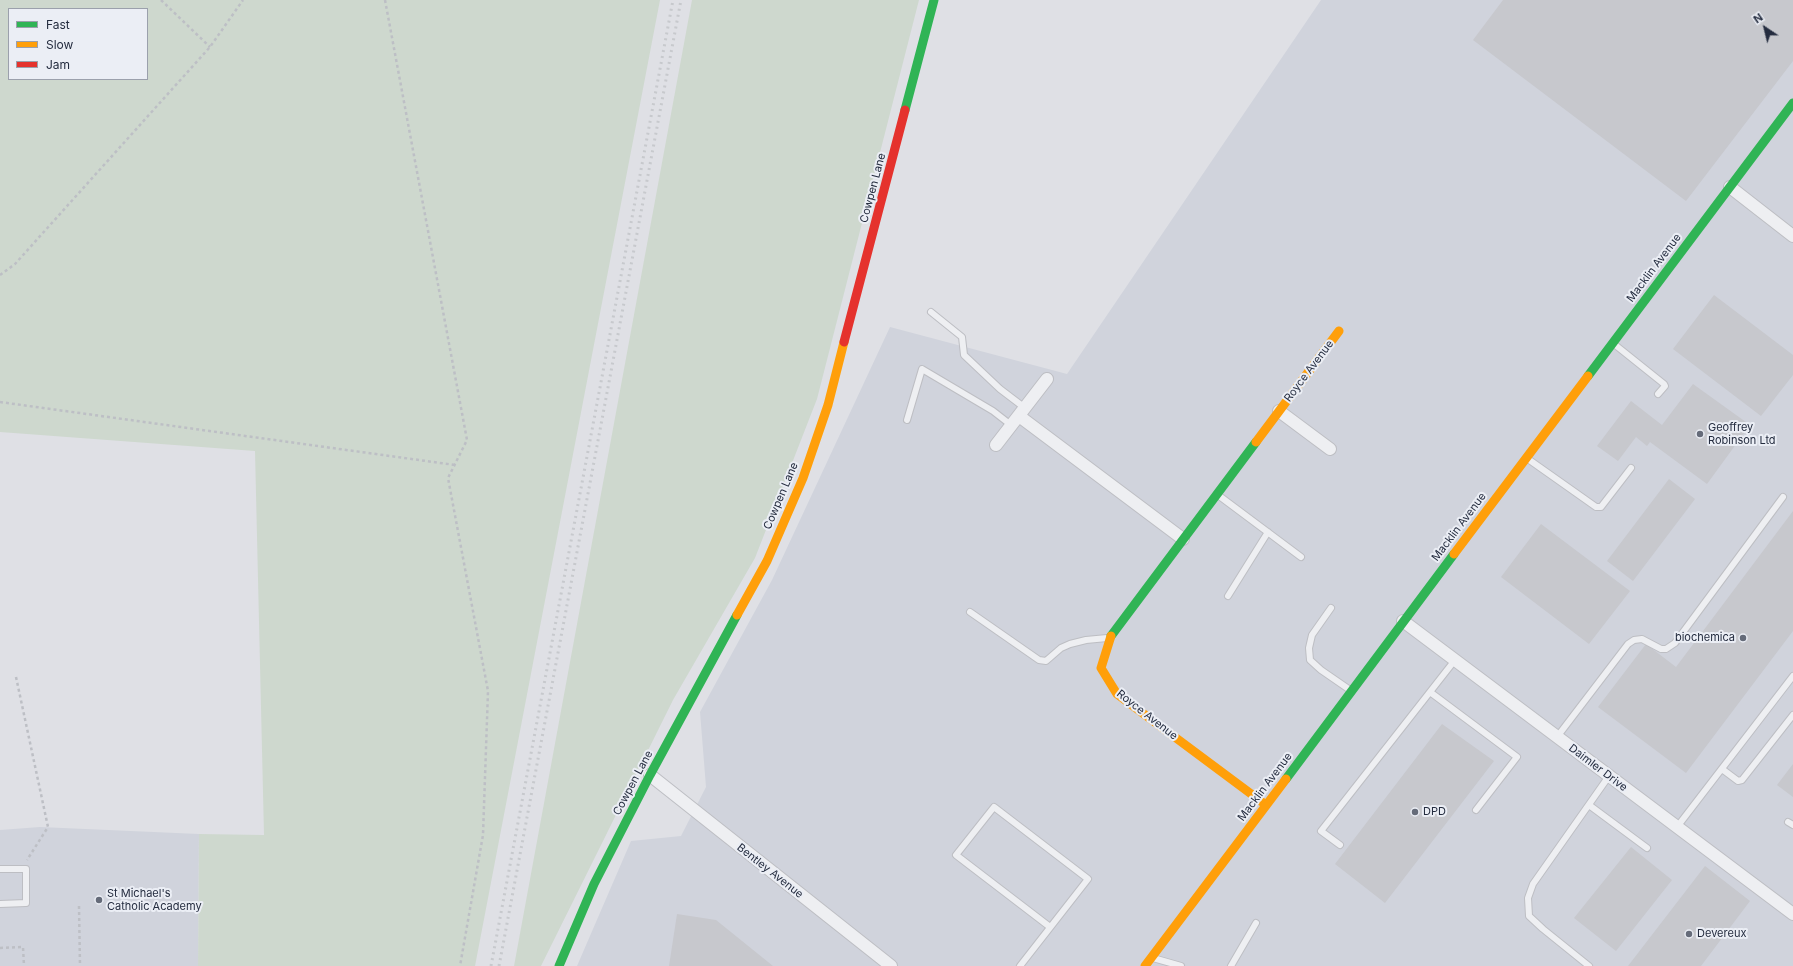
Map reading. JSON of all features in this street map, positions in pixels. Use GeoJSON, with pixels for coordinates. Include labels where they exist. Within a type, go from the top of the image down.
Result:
{"type":"FeatureCollection","features":[{"type":"Feature","properties":{"kind":"street","name":"Cowpen Lane"},"geometry":{"type":"LineString","coordinates":[[559,966],[594,884],[650,775],[766,561],[803,478],[828,406],[934,0]]}},
{"type":"Feature","properties":{"kind":"street","name":"Macklin Avenue"},"geometry":{"type":"LineString","coordinates":[[1145,966],[1793,103]]}},
{"type":"Feature","properties":{"kind":"street"},"geometry":{"type":"LineString","coordinates":[[1730,186],[1793,236]]}},
{"type":"Feature","properties":{"kind":"street","name":"Royce Avenue"},"geometry":{"type":"LineString","coordinates":[[1266,805],[1117,694],[1101,668],[1109,638],[1339,331]]}},
{"type":"Feature","properties":{"kind":"street"},"geometry":{"type":"LineString","coordinates":[[996,445],[1047,380]]}},
{"type":"Feature","properties":{"kind":"street","name":"Royce Avenue"},"geometry":{"type":"LineString","coordinates":[[1279,411],[1330,449]]}},
{"type":"Feature","properties":{"kind":"street"},"geometry":{"type":"LineString","coordinates":[[1018,417],[1183,539]]}},
{"type":"Feature","properties":{"kind":"street","name":"Daimler Drive"},"geometry":{"type":"LineString","coordinates":[[1403,621],[1793,914]]}},
{"type":"Feature","properties":{"kind":"street","name":"Bentley Avenue"},"geometry":{"type":"LineString","coordinates":[[650,775],[891,966]]}},
{"type":"Feature","properties":{"kind":"lane"},"geometry":{"type":"LineString","coordinates":[[931,312],[962,338],[964,355],[1000,389],[1018,417]]}},
{"type":"Feature","properties":{"kind":"lane"},"geometry":{"type":"LineString","coordinates":[[1613,343],[1664,384],[1665,386],[1658,394]]}},
{"type":"Feature","properties":{"kind":"lane"},"geometry":{"type":"LineString","coordinates":[[907,420],[922,369],[993,411],[1018,417]]}},
{"type":"Feature","properties":{"kind":"lane"},"geometry":{"type":"LineString","coordinates":[[1526,458],[1596,507],[1601,506],[1631,468]]}},
{"type":"Feature","properties":{"kind":"lane"},"geometry":{"type":"LineString","coordinates":[[1216,494],[1301,557]]}},
{"type":"Feature","properties":{"kind":"lane"},"geometry":{"type":"LineString","coordinates":[[1557,737],[1628,644],[1634,640],[1642,639],[1661,649],[1666,649],[1675,643],[1783,497]]}},
{"type":"Feature","properties":{"kind":"lane"},"geometry":{"type":"LineString","coordinates":[[1228,596],[1268,532]]}},
{"type":"Feature","properties":{"kind":"lane"},"geometry":{"type":"LineString","coordinates":[[1331,608],[1312,635],[1309,648],[1310,660],[1321,670],[1351,691]]}},
{"type":"Feature","properties":{"kind":"lane"},"geometry":{"type":"LineString","coordinates":[[970,612],[1039,660],[1046,661],[1061,648],[1070,644],[1086,640],[1109,638]]}},
{"type":"Feature","properties":{"kind":"lane"},"geometry":{"type":"LineString","coordinates":[[1340,845],[1321,831],[1455,660]]}},
{"type":"Feature","properties":{"kind":"lane"},"geometry":{"type":"LineString","coordinates":[[1677,827],[1793,676]]}},
{"type":"Feature","properties":{"kind":"lane"},"geometry":{"type":"LineString","coordinates":[[1430,692],[1517,757],[1476,810]]}},
{"type":"Feature","properties":{"kind":"lane"},"geometry":{"type":"LineString","coordinates":[[1722,769],[1738,781],[1742,780],[1793,715]]}},
{"type":"Feature","properties":{"kind":"lane"},"geometry":{"type":"LineString","coordinates":[[1589,966],[1543,930],[1530,916],[1528,898],[1533,884],[1609,776]]}},
{"type":"Feature","properties":{"kind":"lane"},"geometry":{"type":"LineString","coordinates":[[1589,805],[1647,848]]}},
{"type":"Feature","properties":{"kind":"lane"},"geometry":{"type":"LineString","coordinates":[[1020,966],[1088,879],[994,807],[956,855],[1050,927]]}},
{"type":"Feature","properties":{"kind":"lane"},"geometry":{"type":"LineString","coordinates":[[0,869],[26,869],[26,903],[0,904]]}},
{"type":"Feature","properties":{"kind":"lane"},"geometry":{"type":"LineString","coordinates":[[1230,966],[1256,923]]}},
{"type":"Feature","properties":{"kind":"lane"},"geometry":{"type":"LineString","coordinates":[[1151,957],[1181,966]]}},
{"type":"Feature","properties":{"kind":"path"},"geometry":{"type":"LineString","coordinates":[[161,0],[210,47]]}},
{"type":"Feature","properties":{"kind":"path"},"geometry":{"type":"LineString","coordinates":[[0,275],[14,264],[210,47],[243,0]]}},
{"type":"Feature","properties":{"kind":"path"},"geometry":{"type":"LineString","coordinates":[[385,0],[467,440],[448,478],[488,691],[483,835],[460,966]]}},
{"type":"Feature","properties":{"kind":"path"},"geometry":{"type":"LineString","coordinates":[[0,402],[455,465]]}},
{"type":"Feature","properties":{"kind":"path"},"geometry":{"type":"LineString","coordinates":[[16,677],[48,827],[22,869]]}},
{"type":"Feature","properties":{"kind":"path"},"geometry":{"type":"LineString","coordinates":[[79,906],[80,966]]}},
{"type":"Feature","properties":{"kind":"path"},"geometry":{"type":"LineString","coordinates":[[0,948],[23,947],[24,966]]}},
{"type":"Feature","properties":{"kind":"shaded area"},"geometry":{"type":"Polygon","coordinates":[[[0,0],[660,0],[475,966],[198,966],[199,834],[264,835],[255,451],[0,432],[0,0]]]}},
{"type":"Feature","properties":{"kind":"shaded area"},"geometry":{"type":"Polygon","coordinates":[[[692,0],[919,0],[817,399],[755,558],[673,700],[541,966],[514,966],[692,0]]]}},
{"type":"Feature","properties":{"kind":"shaded area"},"geometry":{"type":"Polygon","coordinates":[[[1321,0],[1793,0],[1793,966],[577,966],[631,841],[681,836],[706,787],[700,712],[772,580],[890,327],[1067,374],[1321,0]]]}},
{"type":"Feature","properties":{"kind":"shaded area","name":"St Michael's Catholic Academy"},"geometry":{"type":"Polygon","coordinates":[[[40,827],[199,834],[198,966],[0,966],[0,830],[40,827]]]}},
{"type":"Feature","properties":{"kind":"building"},"geometry":{"type":"Polygon","coordinates":[[[1503,0],[1793,0],[1793,61],[1686,201],[1473,40],[1503,0]]]}},
{"type":"Feature","properties":{"kind":"building"},"geometry":{"type":"Polygon","coordinates":[[[1714,295],[1793,355],[1793,375],[1761,416],[1673,349],[1714,295]]]}},
{"type":"Feature","properties":{"kind":"building","name":"Geoffrey Robinson Ltd"},"geometry":{"type":"Polygon","coordinates":[[[1693,384],[1750,425],[1707,484],[1650,442],[1647,446],[1636,437],[1618,461],[1597,446],[1631,401],[1662,425],[1693,384]]]}},
{"type":"Feature","properties":{"kind":"building"},"geometry":{"type":"Polygon","coordinates":[[[1669,479],[1695,499],[1633,581],[1607,561],[1669,479]]]}},
{"type":"Feature","properties":{"kind":"building","name":"biochemica"},"geometry":{"type":"Polygon","coordinates":[[[1793,511],[1793,631],[1686,773],[1598,707],[1646,644],[1676,667],[1793,511]]]}},
{"type":"Feature","properties":{"kind":"building"},"geometry":{"type":"Polygon","coordinates":[[[1541,524],[1630,591],[1589,644],[1501,577],[1541,524]]]}},
{"type":"Feature","properties":{"kind":"building","name":"DPD"},"geometry":{"type":"Polygon","coordinates":[[[1442,724],[1494,761],[1385,903],[1335,864],[1442,724]]]}},
{"type":"Feature","properties":{"kind":"building"},"geometry":{"type":"Polygon","coordinates":[[[1793,764],[1793,797],[1777,785],[1793,764]]]}},
{"type":"Feature","properties":{"kind":"building"},"geometry":{"type":"Polygon","coordinates":[[[1631,847],[1672,880],[1616,951],[1574,918],[1631,847]]]}},
{"type":"Feature","properties":{"kind":"building","name":"Devereux"},"geometry":{"type":"Polygon","coordinates":[[[1705,866],[1750,901],[1701,966],[1628,966],[1705,866]]]}},
{"type":"Feature","properties":{"kind":"building"},"geometry":{"type":"Polygon","coordinates":[[[677,914],[716,920],[773,966],[669,966],[677,914]]]}},
{"type":"Feature","properties":{"kind":"railway"},"geometry":{"type":"LineString","coordinates":[[491,966],[673,0]]}},
{"type":"Feature","properties":{"kind":"railway"},"geometry":{"type":"LineString","coordinates":[[499,966],[681,0]]}},
{"type":"Feature","properties":{"kind":"traffic: fast"},"geometry":{"type":"LineString","coordinates":[[905,110],[934,0]]}},
{"type":"Feature","properties":{"kind":"traffic: fast"},"geometry":{"type":"LineString","coordinates":[[1588,376],[1793,103]]}},
{"type":"Feature","properties":{"kind":"traffic: fast"},"geometry":{"type":"LineString","coordinates":[[1111,636],[1256,442]]}},
{"type":"Feature","properties":{"kind":"traffic: fast"},"geometry":{"type":"LineString","coordinates":[[1286,779],[1454,554]]}},
{"type":"Feature","properties":{"kind":"traffic: fast"},"geometry":{"type":"LineString","coordinates":[[559,966],[594,884],[650,775],[737,615]]}},
{"type":"Feature","properties":{"kind":"traffic: slow"},"geometry":{"type":"LineString","coordinates":[[1256,442],[1339,331]]}},
{"type":"Feature","properties":{"kind":"traffic: slow"},"geometry":{"type":"LineString","coordinates":[[737,615],[767,561],[803,478],[828,405],[844,342]]}},
{"type":"Feature","properties":{"kind":"traffic: slow"},"geometry":{"type":"LineString","coordinates":[[1454,554],[1588,376]]}},
{"type":"Feature","properties":{"kind":"traffic: slow"},"geometry":{"type":"LineString","coordinates":[[1111,636],[1101,668],[1117,694],[1266,805]]}},
{"type":"Feature","properties":{"kind":"traffic: slow"},"geometry":{"type":"LineString","coordinates":[[1145,966],[1286,779]]}},
{"type":"Feature","properties":{"kind":"traffic: jam"},"geometry":{"type":"LineString","coordinates":[[844,342],[905,110]]}},
{"type":"Feature","properties":{"kind":"place","name":"Geoffrey Robinson Ltd"},"geometry":{"type":"Point","coordinates":[1700,434]}},
{"type":"Feature","properties":{"kind":"place","name":"biochemica"},"geometry":{"type":"Point","coordinates":[1743,638]}},
{"type":"Feature","properties":{"kind":"place","name":"DPD"},"geometry":{"type":"Point","coordinates":[1415,812]}},
{"type":"Feature","properties":{"kind":"place","name":"St Michael's Catholic Academy"},"geometry":{"type":"Point","coordinates":[99,900]}},
{"type":"Feature","properties":{"kind":"place","name":"Devereux"},"geometry":{"type":"Point","coordinates":[1689,934]}}]}
